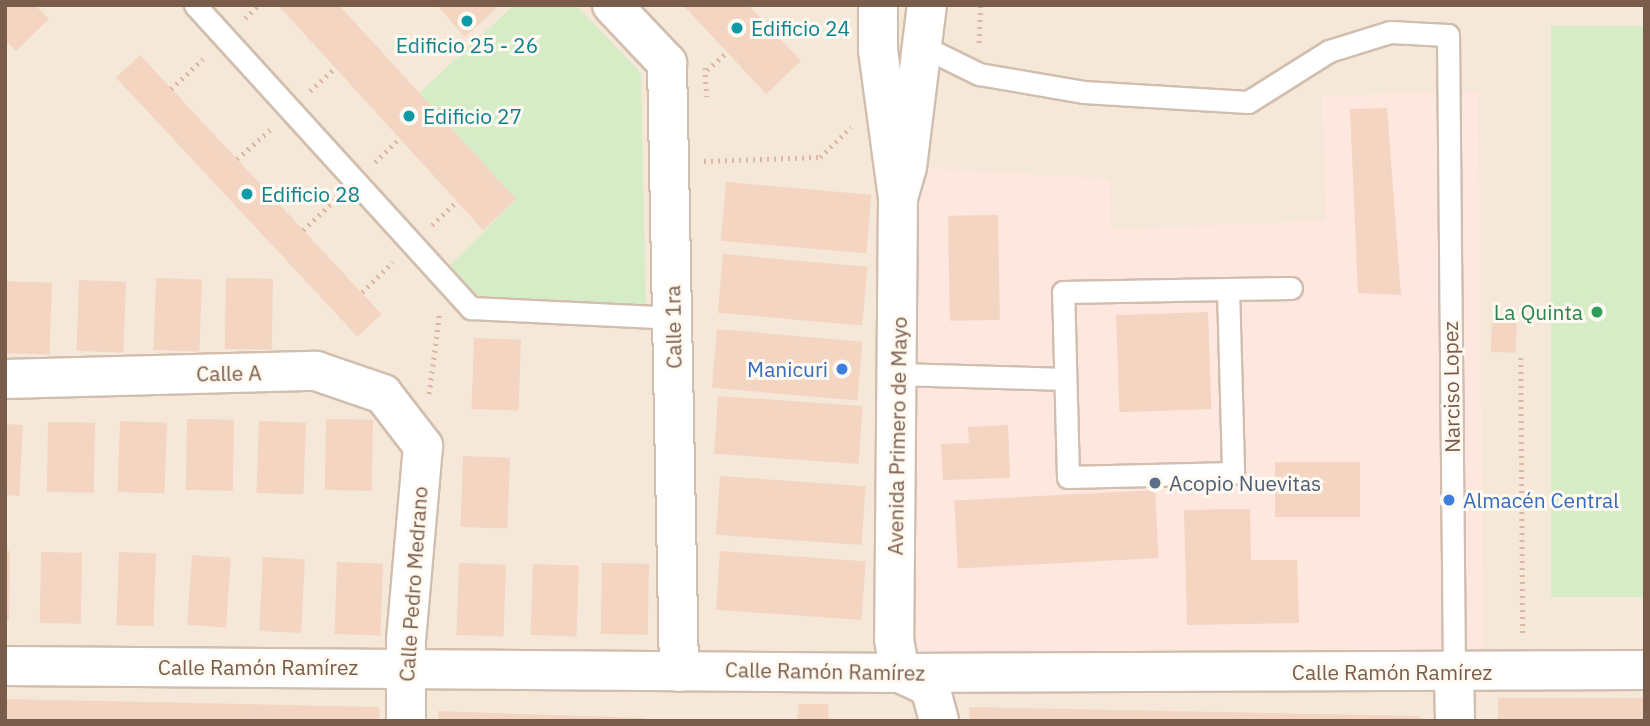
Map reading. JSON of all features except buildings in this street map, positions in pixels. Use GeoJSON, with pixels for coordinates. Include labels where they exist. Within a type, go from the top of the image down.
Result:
{"type":"FeatureCollection","features":[{"type":"Feature","properties":{"kind":"street","name":"Calle 1ra"},"geometry":{"type":"LineString","coordinates":[[612,5],[667,63],[679,672]]}},
{"type":"Feature","properties":{"kind":"street","name":"Avenida Primero de Mayo"},"geometry":{"type":"LineString","coordinates":[[878,5],[881,77],[898,198],[894,639],[900,673]]}},
{"type":"Feature","properties":{"kind":"street","name":"Avenida Primero de Mayo"},"geometry":{"type":"LineString","coordinates":[[898,198],[907,167],[927,5]]}},
{"type":"Feature","properties":{"kind":"street","name":"Calle A"},"geometry":{"type":"LineString","coordinates":[[5,379],[316,371],[383,394],[423,446]]}},
{"type":"Feature","properties":{"kind":"street","name":"Calle Pedro Medrano"},"geometry":{"type":"LineString","coordinates":[[406,721],[406,667],[423,446]]}},
{"type":"Feature","properties":{"kind":"street","name":"Calle Ramón Ramírez"},"geometry":{"type":"LineString","coordinates":[[5,666],[406,667],[900,673],[1454,673],[1645,670]]}},
{"type":"Feature","properties":{"kind":"street"},"geometry":{"type":"LineString","coordinates":[[900,673],[930,687],[939,721]]}},
{"type":"Feature","properties":{"kind":"street"},"geometry":{"type":"LineString","coordinates":[[1454,673],[1455,721]]}},
{"type":"Feature","properties":{"kind":"lane"},"geometry":{"type":"LineString","coordinates":[[195,5],[471,308],[672,318]]}},
{"type":"Feature","properties":{"kind":"lane","name":"Narciso Lopez"},"geometry":{"type":"LineString","coordinates":[[922,46],[979,74],[1084,92],[1248,102],[1265,96],[1329,51],[1390,32],[1448,35],[1454,673]]}},
{"type":"Feature","properties":{"kind":"lane"},"geometry":{"type":"LineString","coordinates":[[1228,289],[1233,473],[1068,477],[1063,292],[1228,289],[1291,288]]}},
{"type":"Feature","properties":{"kind":"lane"},"geometry":{"type":"LineString","coordinates":[[898,374],[1065,379]]}},
{"type":"Feature","properties":{"kind":"path"},"geometry":{"type":"LineString","coordinates":[[233,14],[241,22]]}},
{"type":"Feature","properties":{"kind":"path"},"geometry":{"type":"LineString","coordinates":[[299,82],[318,102]]}},
{"type":"Feature","properties":{"kind":"path"},"geometry":{"type":"LineString","coordinates":[[669,163],[820,157],[856,122]]}},
{"type":"Feature","properties":{"kind":"path"},"geometry":{"type":"LineString","coordinates":[[365,152],[383,171]]}},
{"type":"Feature","properties":{"kind":"path"},"geometry":{"type":"LineString","coordinates":[[425,214],[442,232]]}},
{"type":"Feature","properties":{"kind":"path"},"geometry":{"type":"LineString","coordinates":[[423,446],[442,276]]}},
{"type":"Feature","properties":{"kind":"path"},"geometry":{"type":"LineString","coordinates":[[1521,358],[1523,671]]}},
{"type":"Feature","properties":{"kind":"shaded area"},"geometry":{"type":"Polygon","coordinates":[[[5,5],[1645,5],[1645,721],[5,721],[5,5]]]}},
{"type":"Feature","properties":{"kind":"shaded area","name":"Acopio Nuevitas"},"geometry":{"type":"Polygon","coordinates":[[[1478,91],[1484,672],[900,673],[907,167],[1110,179],[1111,229],[1326,221],[1322,96],[1478,91]]]}},
{"type":"Feature","properties":{"kind":"green space"},"geometry":{"type":"Polygon","coordinates":[[[514,5],[576,5],[641,73],[646,309],[476,299],[448,267],[516,199],[419,93],[514,5]]]}},
{"type":"Feature","properties":{"kind":"green space","name":"La Quinta"},"geometry":{"type":"Polygon","coordinates":[[[1551,26],[1645,26],[1645,597],[1551,597],[1551,26]]]}},
{"type":"Feature","properties":{"kind":"place","name":"Edificio 25 - 26"},"geometry":{"type":"Point","coordinates":[467,21]}},
{"type":"Feature","properties":{"kind":"place","name":"Edificio 24"},"geometry":{"type":"Point","coordinates":[737,28]}},
{"type":"Feature","properties":{"kind":"place","name":"Edificio 27"},"geometry":{"type":"Point","coordinates":[409,116]}},
{"type":"Feature","properties":{"kind":"place","name":"Edificio 28"},"geometry":{"type":"Point","coordinates":[247,194]}},
{"type":"Feature","properties":{"kind":"place","name":"La Quinta"},"geometry":{"type":"Point","coordinates":[1597,312]}},
{"type":"Feature","properties":{"kind":"place","name":"Manicuri"},"geometry":{"type":"Point","coordinates":[842,369]}},
{"type":"Feature","properties":{"kind":"place","name":"Acopio Nuevitas"},"geometry":{"type":"Point","coordinates":[1155,483]}},
{"type":"Feature","properties":{"kind":"place","name":"Almacén Central"},"geometry":{"type":"Point","coordinates":[1449,500]}}]}
